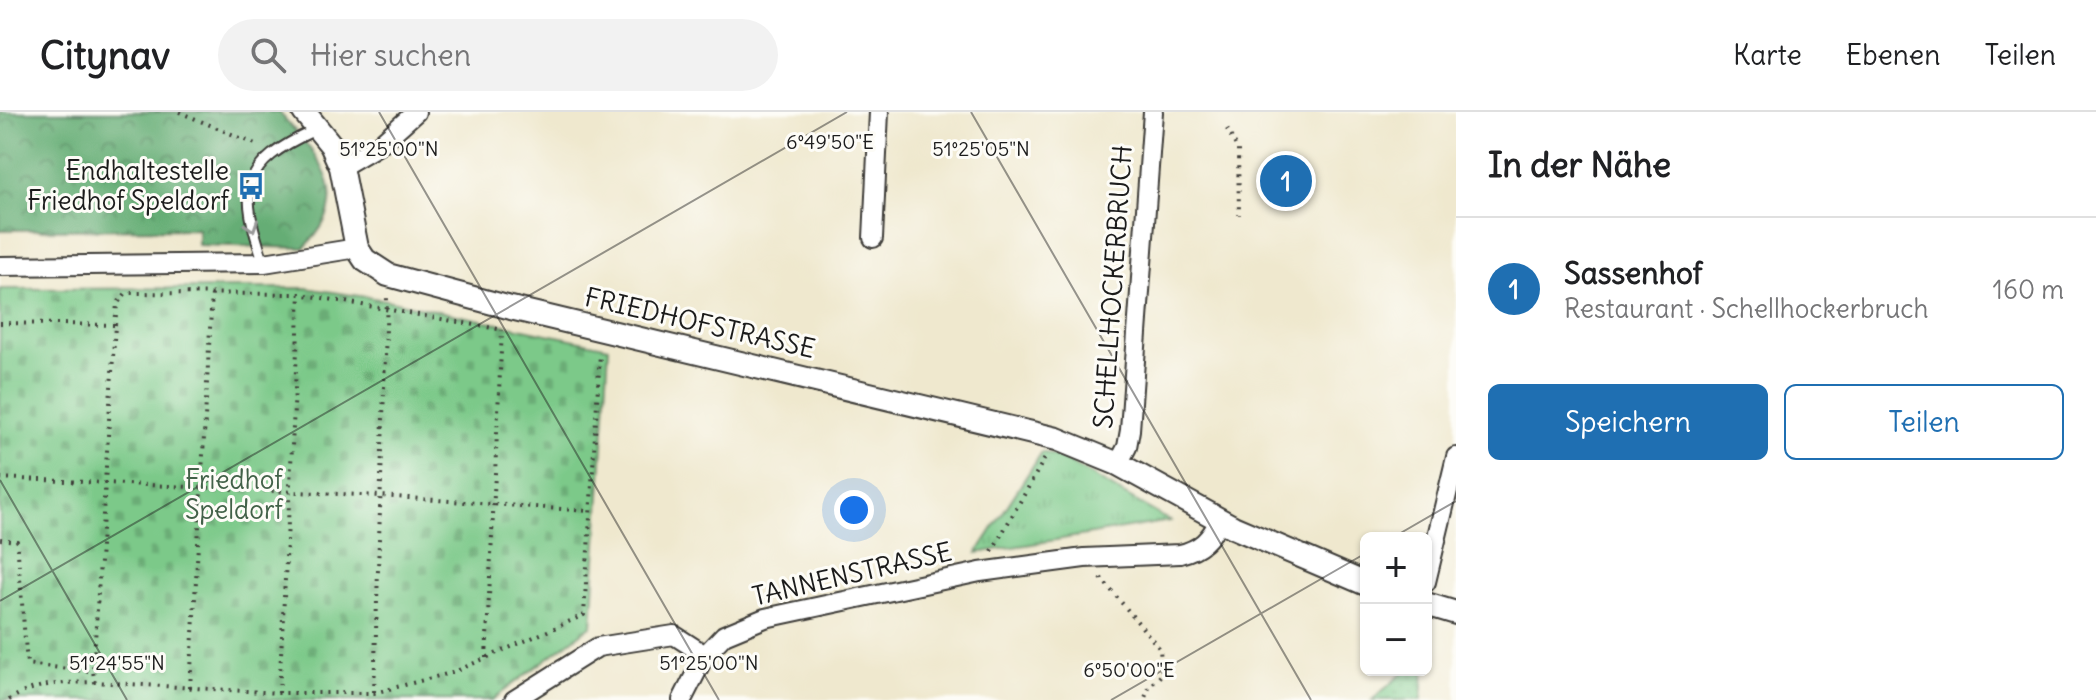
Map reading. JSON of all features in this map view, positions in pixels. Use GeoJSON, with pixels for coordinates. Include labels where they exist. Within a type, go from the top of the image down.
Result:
{"type":"FeatureCollection","features":[{"type":"Feature","properties":{"kind":"street"},"geometry":{"type":"LineString","coordinates":[[341,167],[379,145],[416,112]]}},
{"type":"Feature","properties":{"kind":"street"},"geometry":{"type":"LineString","coordinates":[[873,238],[879,112]]}},
{"type":"Feature","properties":{"kind":"street","name":"SCHELLHOCKERBRUCH"},"geometry":{"type":"LineString","coordinates":[[1118,464],[1127,447],[1130,430],[1153,112]]}},
{"type":"Feature","properties":{"kind":"street"},"geometry":{"type":"LineString","coordinates":[[0,266],[264,263],[357,248],[341,167],[331,145],[311,120]]}},
{"type":"Feature","properties":{"kind":"street","name":"FRIEDHOFSTRASSE"},"geometry":{"type":"LineString","coordinates":[[357,248],[365,260],[388,275],[511,308],[1057,439],[1118,464],[1219,521],[1360,581]]}},
{"type":"Feature","properties":{"kind":"street"},"geometry":{"type":"LineString","coordinates":[[1432,557],[1456,457]]}},
{"type":"Feature","properties":{"kind":"street","name":"TANNENSTRASSE"},"geometry":{"type":"LineString","coordinates":[[705,655],[724,635],[765,618],[980,572],[1084,558],[1194,550],[1212,535],[1219,521]]}},
{"type":"Feature","properties":{"kind":"street"},"geometry":{"type":"LineString","coordinates":[[1432,606],[1456,613]]}},
{"type":"Feature","properties":{"kind":"street"},"geometry":{"type":"LineString","coordinates":[[514,700],[598,647],[674,635],[705,655],[682,700]]}},
{"type":"Feature","properties":{"kind":"lane"},"geometry":{"type":"LineString","coordinates":[[264,263],[247,211],[256,167],[311,120]]}},
{"type":"Feature","properties":{"kind":"path"},"geometry":{"type":"LineString","coordinates":[[179,112],[273,151]]}},
{"type":"Feature","properties":{"kind":"path"},"geometry":{"type":"LineString","coordinates":[[1227,129],[1238,150],[1239,215]]}},
{"type":"Feature","properties":{"kind":"path"},"geometry":{"type":"LineString","coordinates":[[1238,161],[1245,161]]}},
{"type":"Feature","properties":{"kind":"path"},"geometry":{"type":"LineString","coordinates":[[374,693],[388,275]]}},
{"type":"Feature","properties":{"kind":"path"},"geometry":{"type":"LineString","coordinates":[[95,682],[93,672],[115,325],[117,304],[126,293],[300,294],[516,333]]}},
{"type":"Feature","properties":{"kind":"path"},"geometry":{"type":"LineString","coordinates":[[190,688],[212,293]]}},
{"type":"Feature","properties":{"kind":"path"},"geometry":{"type":"LineString","coordinates":[[279,693],[300,294]]}},
{"type":"Feature","properties":{"kind":"path"},"geometry":{"type":"LineString","coordinates":[[0,323],[115,325]]}},
{"type":"Feature","properties":{"kind":"path"},"geometry":{"type":"LineString","coordinates":[[486,658],[502,330]]}},
{"type":"Feature","properties":{"kind":"path"},"geometry":{"type":"LineString","coordinates":[[9,700],[25,689],[49,684],[95,682],[279,693],[374,693],[454,672],[584,615],[600,353],[586,350]]}},
{"type":"Feature","properties":{"kind":"path"},"geometry":{"type":"LineString","coordinates":[[980,572],[1057,439]]}},
{"type":"Feature","properties":{"kind":"path"},"geometry":{"type":"LineString","coordinates":[[0,478],[381,496],[589,511]]}},
{"type":"Feature","properties":{"kind":"path"},"geometry":{"type":"LineString","coordinates":[[0,539],[17,541],[27,664],[93,672]]}},
{"type":"Feature","properties":{"kind":"path"},"geometry":{"type":"LineString","coordinates":[[1084,558],[1160,649],[1162,674],[1144,700]]}},
{"type":"Feature","properties":{"kind":"green space"},"geometry":{"type":"Polygon","coordinates":[[[0,112],[279,112],[319,161],[331,194],[329,211],[320,229],[304,248],[198,245],[198,229],[0,230],[0,112]]]}},
{"type":"Feature","properties":{"kind":"green space","name":"Friedhof Speldorf"},"geometry":{"type":"Polygon","coordinates":[[[306,288],[386,300],[609,347],[592,625],[492,700],[0,700],[0,289],[306,288]]]}},
{"type":"Feature","properties":{"kind":"green space"},"geometry":{"type":"Polygon","coordinates":[[[1042,452],[1061,458],[1170,521],[977,553],[1042,452]]]}},
{"type":"Feature","properties":{"kind":"green space"},"geometry":{"type":"Polygon","coordinates":[[[1399,676],[1424,676],[1422,700],[1372,700],[1399,676]]]}},
{"type":"Feature","properties":{"kind":"place","name":"Sassenhof"},"geometry":{"type":"Point","coordinates":[1286,181]}},
{"type":"Feature","properties":{"kind":"place","name":"Endhaltestelle Friedhof Speldorf"},"geometry":{"type":"Point","coordinates":[251,186]}}]}
